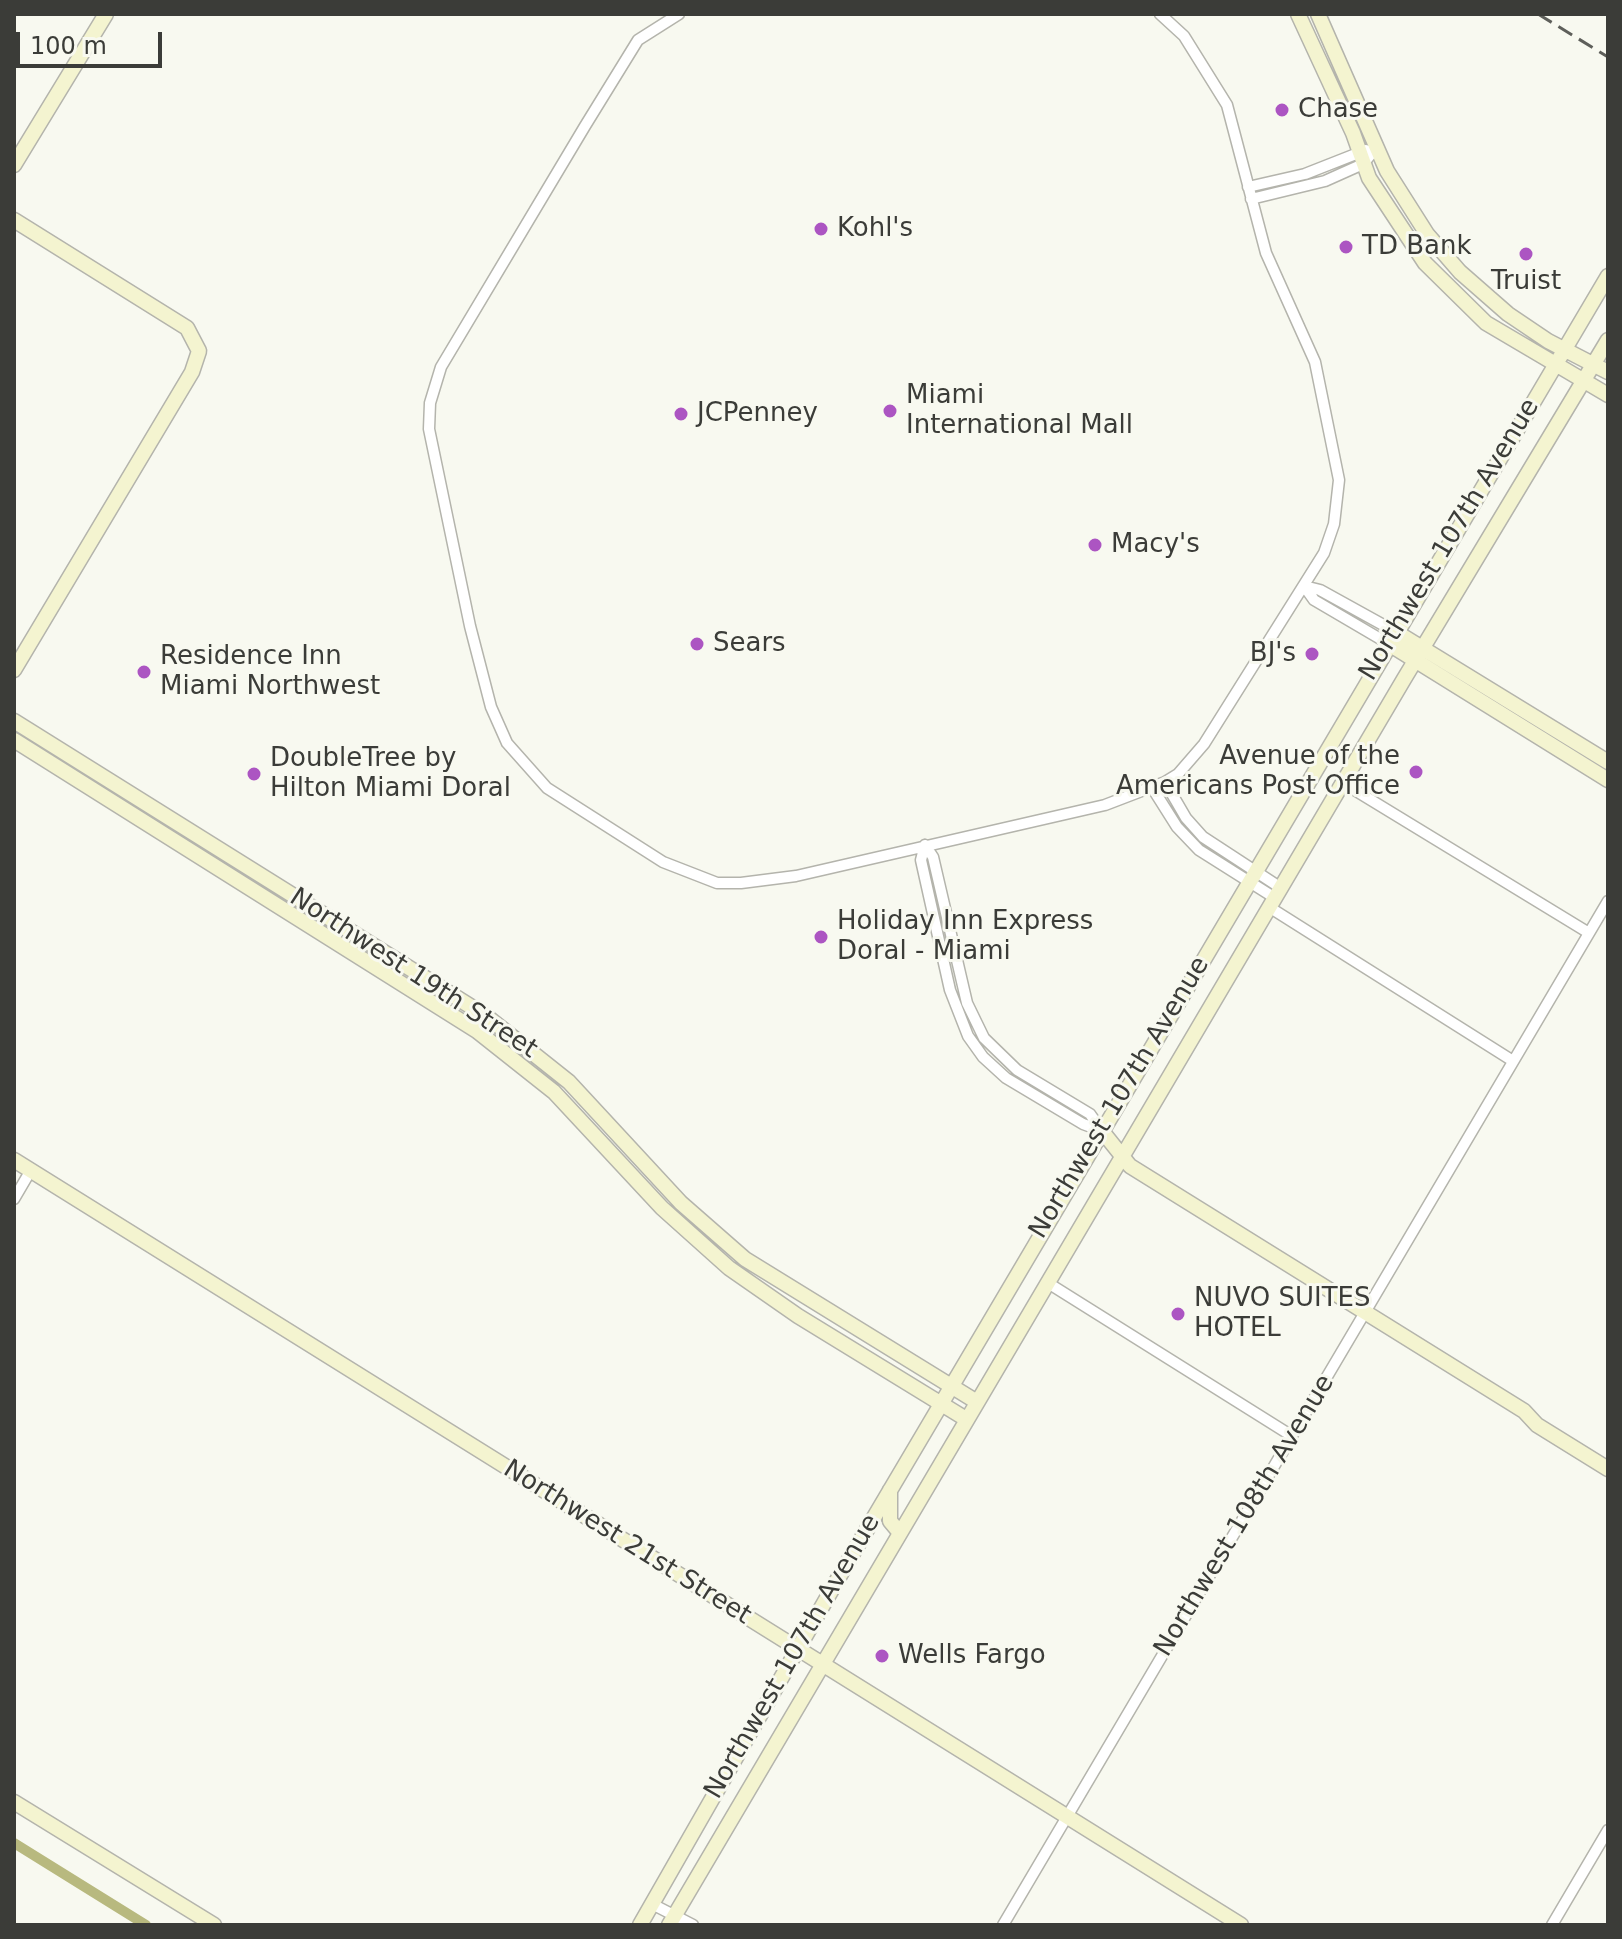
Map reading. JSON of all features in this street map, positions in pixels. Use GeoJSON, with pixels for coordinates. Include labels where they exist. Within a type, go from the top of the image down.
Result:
{"type":"FeatureCollection","features":[{"type":"Feature","properties":{"kind":"street"},"geometry":{"type":"LineString","coordinates":[[14,165],[106,14]]}},
{"type":"Feature","properties":{"kind":"street"},"geometry":{"type":"LineString","coordinates":[[679,14],[638,40],[434,385],[429,429],[464,598],[491,707],[507,743],[547,788],[689,875],[717,883],[796,876],[1105,805],[1153,789],[1178,774],[1204,744],[1324,553],[1333,529],[1339,472],[1315,362],[1266,253],[1227,105],[1184,36],[1160,14]]}},
{"type":"Feature","properties":{"kind":"street"},"geometry":{"type":"LineString","coordinates":[[1298,14],[1361,157],[1404,235],[1450,291],[1486,323],[1608,395]]}},
{"type":"Feature","properties":{"kind":"street"},"geometry":{"type":"LineString","coordinates":[[1318,14],[1376,148],[1406,205],[1460,272],[1508,314],[1562,349],[1608,372]]}},
{"type":"Feature","properties":{"kind":"street"},"geometry":{"type":"LineString","coordinates":[[1251,199],[1311,186],[1376,148]]}},
{"type":"Feature","properties":{"kind":"street"},"geometry":{"type":"LineString","coordinates":[[1248,187],[1361,157]]}},
{"type":"Feature","properties":{"kind":"street"},"geometry":{"type":"LineString","coordinates":[[14,220],[178,321],[193,334],[198,346],[198,357],[192,372],[14,670]]}},
{"type":"Feature","properties":{"kind":"street","name":"Northwest 107th Avenue"},"geometry":{"type":"LineString","coordinates":[[640,1925],[890,1489],[1562,349],[1608,276]]}},
{"type":"Feature","properties":{"kind":"street","name":"Northwest 107th Avenue"},"geometry":{"type":"LineString","coordinates":[[672,1920],[1419,653],[1608,340]]}},
{"type":"Feature","properties":{"kind":"street"},"geometry":{"type":"LineString","coordinates":[[1304,586],[1314,600],[1392,638],[1556,738],[1608,762]]}},
{"type":"Feature","properties":{"kind":"street","name":"Northwest 19th Street"},"geometry":{"type":"LineString","coordinates":[[14,721],[496,1023],[569,1082],[681,1203],[745,1259],[977,1402]]}},
{"type":"Feature","properties":{"kind":"street"},"geometry":{"type":"LineString","coordinates":[[1556,738],[1608,780]]}},
{"type":"Feature","properties":{"kind":"street","name":"Northwest 19th Street"},"geometry":{"type":"LineString","coordinates":[[14,740],[499,1046],[554,1092],[662,1208],[729,1268],[790,1310],[966,1419]]}},
{"type":"Feature","properties":{"kind":"street"},"geometry":{"type":"LineString","coordinates":[[1165,782],[1186,818],[1203,837],[1275,898],[1513,1061]]}},
{"type":"Feature","properties":{"kind":"street"},"geometry":{"type":"LineString","coordinates":[[1343,783],[1589,933]]}},
{"type":"Feature","properties":{"kind":"street"},"geometry":{"type":"LineString","coordinates":[[1153,789],[1194,846],[1251,876]]}},
{"type":"Feature","properties":{"kind":"street"},"geometry":{"type":"LineString","coordinates":[[925,845],[921,860],[955,1006],[968,1036],[989,1064],[1006,1078],[1083,1124],[1102,1131],[1121,1157],[1365,1313],[1524,1411],[1543,1417],[1608,1458]]}},
{"type":"Feature","properties":{"kind":"street","name":"Northwest 108th Avenue"},"geometry":{"type":"LineString","coordinates":[[1003,1925],[1608,901]]}},
{"type":"Feature","properties":{"kind":"street","name":"Northwest 21st Street"},"geometry":{"type":"LineString","coordinates":[[14,1160],[1241,1925]]}},
{"type":"Feature","properties":{"kind":"street"},"geometry":{"type":"LineString","coordinates":[[14,1199],[31,1170]]}},
{"type":"Feature","properties":{"kind":"street"},"geometry":{"type":"LineString","coordinates":[[1048,1283],[1292,1436]]}},
{"type":"Feature","properties":{"kind":"street"},"geometry":{"type":"LineString","coordinates":[[1524,1411],[1537,1425],[1608,1469]]}},
{"type":"Feature","properties":{"kind":"street"},"geometry":{"type":"LineString","coordinates":[[890,1489],[890,1521],[900,1533]]}},
{"type":"Feature","properties":{"kind":"street"},"geometry":{"type":"LineString","coordinates":[[14,1802],[214,1925]]}},
{"type":"Feature","properties":{"kind":"street"},"geometry":{"type":"LineString","coordinates":[[1552,1925],[1608,1830]]}},
{"type":"Feature","properties":{"kind":"street"},"geometry":{"type":"LineString","coordinates":[[652,1904],[672,1920],[693,1925]]}},
{"type":"Feature","properties":{"kind":"waterway"},"geometry":{"type":"LineString","coordinates":[[14,1843],[146,1925]]}},
{"type":"Feature","properties":{"kind":"railway"},"geometry":{"type":"LineString","coordinates":[[1538,14],[1608,57]]}},
{"type":"Feature","properties":{"kind":"place","name":"Chase"},"geometry":{"type":"Point","coordinates":[1282,110]}},
{"type":"Feature","properties":{"kind":"place","name":"Kohl's"},"geometry":{"type":"Point","coordinates":[821,229]}},
{"type":"Feature","properties":{"kind":"place","name":"TD Bank"},"geometry":{"type":"Point","coordinates":[1346,247]}},
{"type":"Feature","properties":{"kind":"place","name":"Truist"},"geometry":{"type":"Point","coordinates":[1526,254]}},
{"type":"Feature","properties":{"kind":"place","name":"Miami International Mall"},"geometry":{"type":"Point","coordinates":[890,411]}},
{"type":"Feature","properties":{"kind":"place","name":"JCPenney"},"geometry":{"type":"Point","coordinates":[681,414]}},
{"type":"Feature","properties":{"kind":"place","name":"Macy's"},"geometry":{"type":"Point","coordinates":[1095,545]}},
{"type":"Feature","properties":{"kind":"place","name":"Sears"},"geometry":{"type":"Point","coordinates":[697,644]}},
{"type":"Feature","properties":{"kind":"place","name":"BJ's"},"geometry":{"type":"Point","coordinates":[1312,654]}},
{"type":"Feature","properties":{"kind":"place","name":"Residence Inn Miami Northwest"},"geometry":{"type":"Point","coordinates":[144,672]}},
{"type":"Feature","properties":{"kind":"place","name":"Avenue of the Americans Post Office"},"geometry":{"type":"Point","coordinates":[1416,772]}},
{"type":"Feature","properties":{"kind":"place","name":"DoubleTree by Hilton Miami Doral"},"geometry":{"type":"Point","coordinates":[254,774]}},
{"type":"Feature","properties":{"kind":"place","name":"Holiday Inn Express Doral - Miami"},"geometry":{"type":"Point","coordinates":[821,937]}},
{"type":"Feature","properties":{"kind":"place","name":"NUVO SUITES HOTEL"},"geometry":{"type":"Point","coordinates":[1178,1314]}},
{"type":"Feature","properties":{"kind":"place","name":"Wells Fargo"},"geometry":{"type":"Point","coordinates":[882,1656]}}]}
